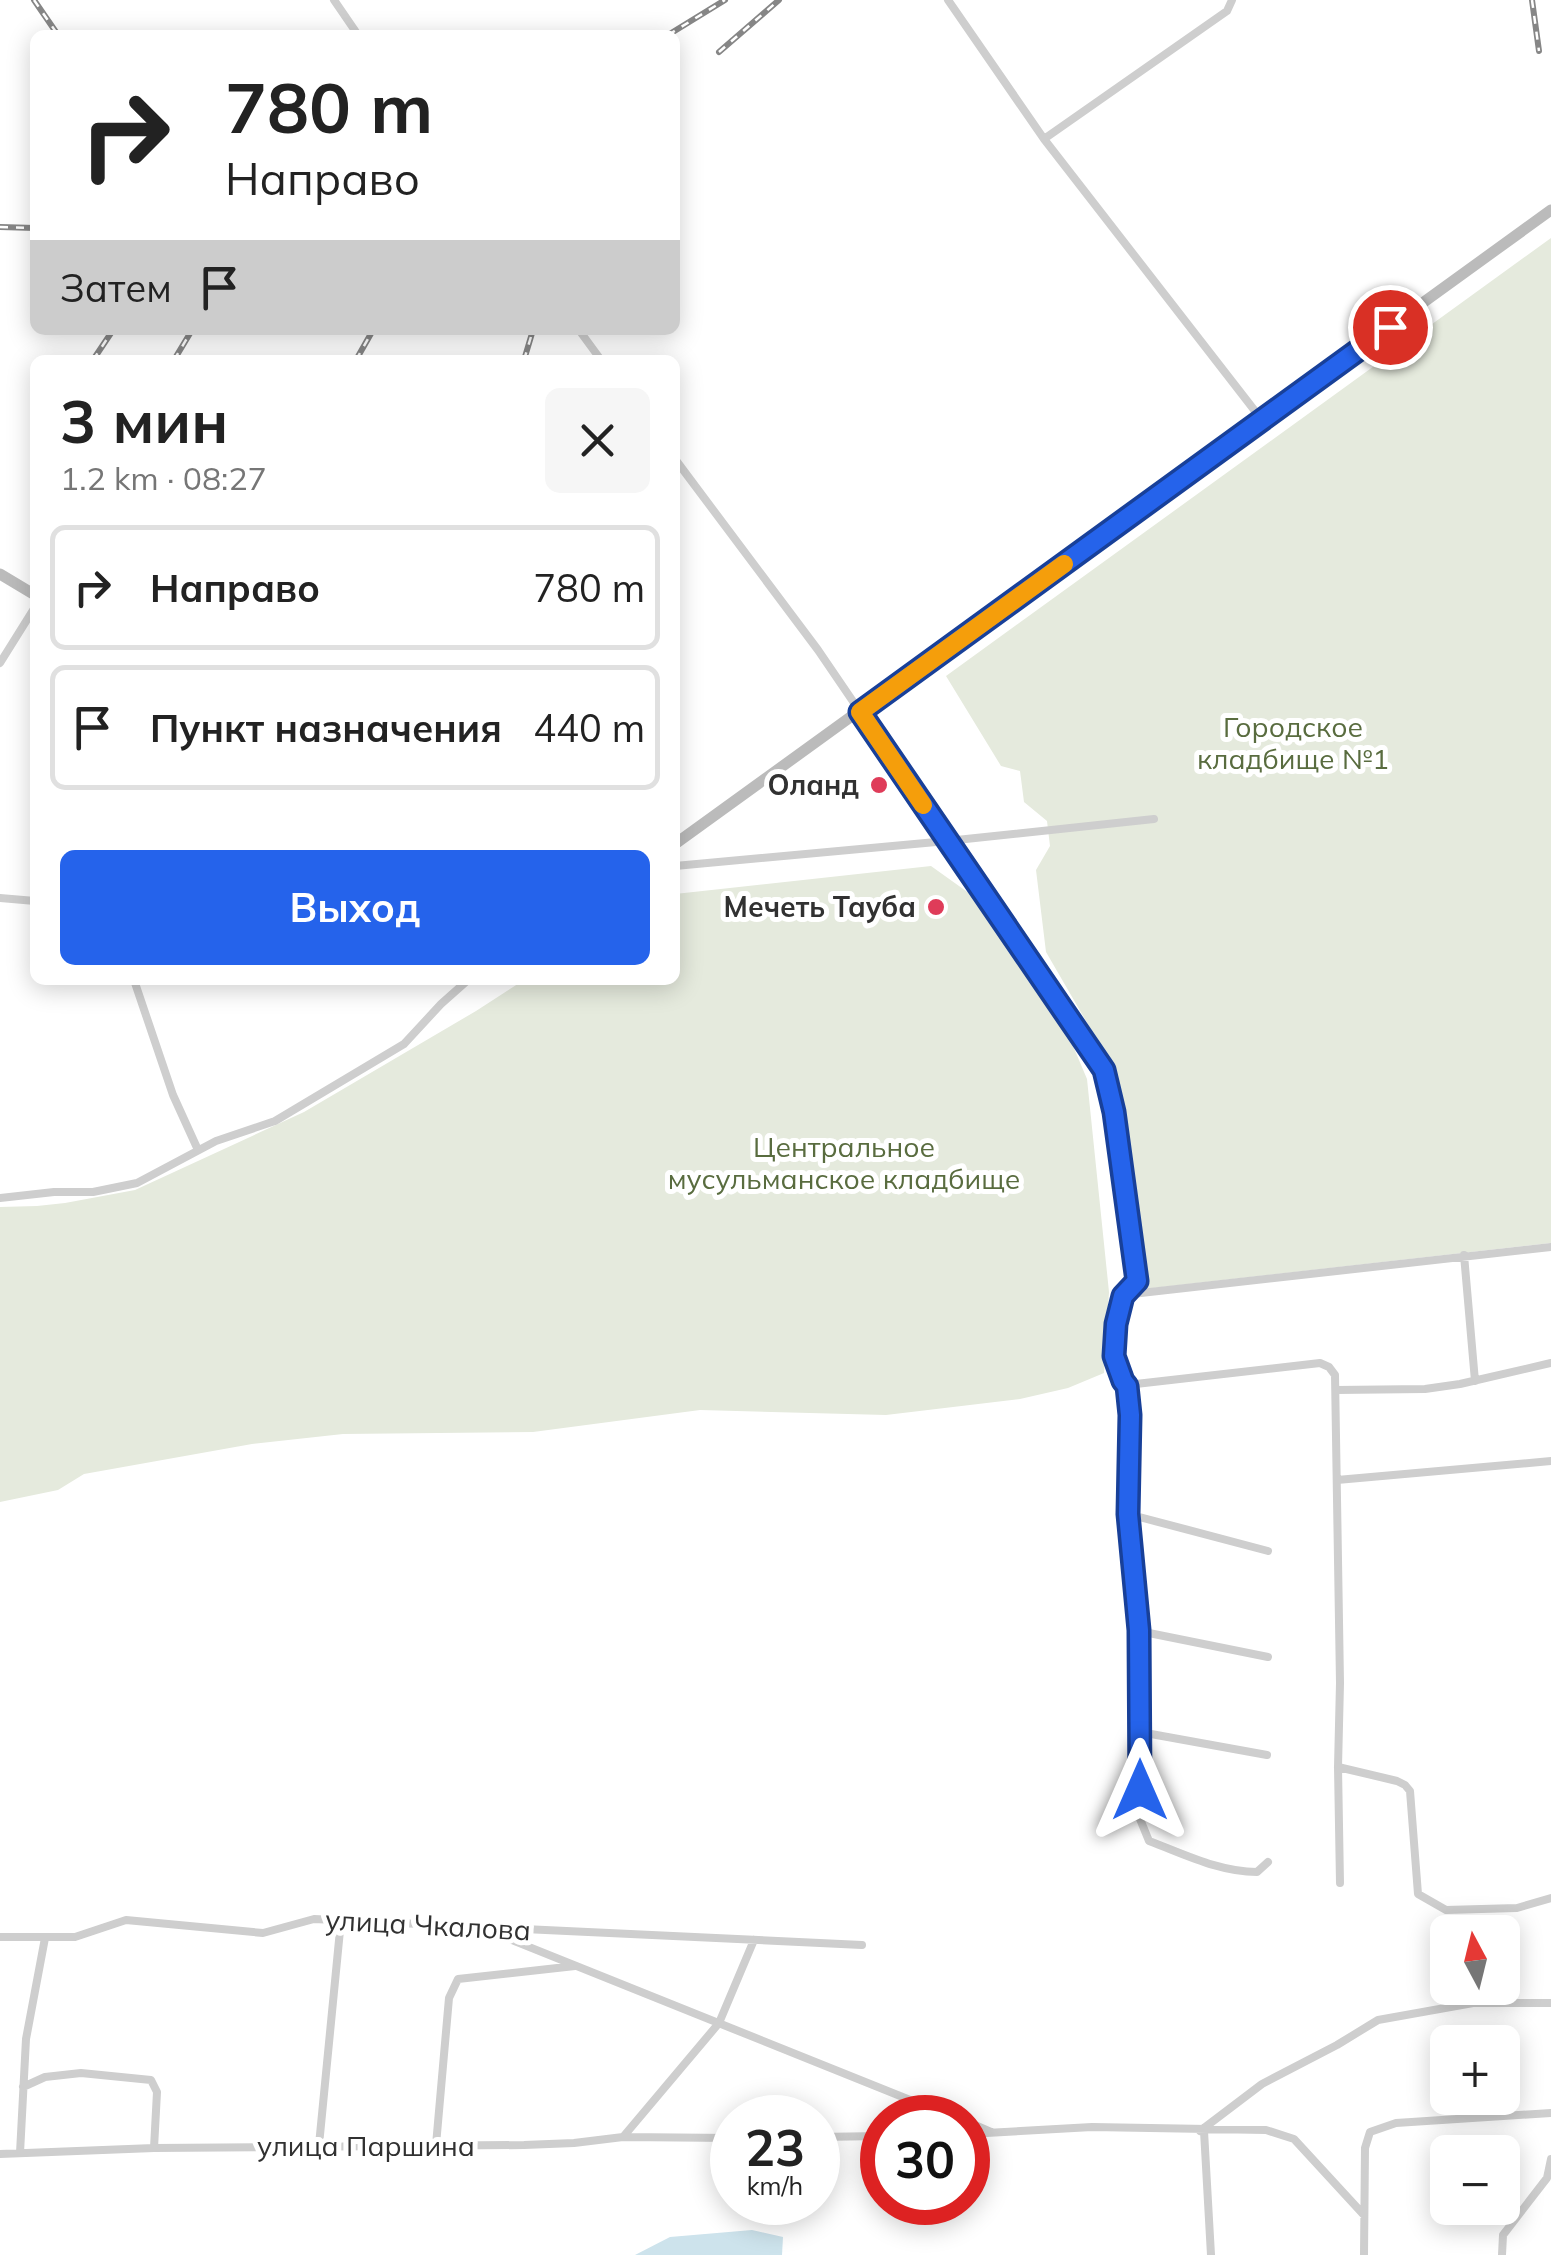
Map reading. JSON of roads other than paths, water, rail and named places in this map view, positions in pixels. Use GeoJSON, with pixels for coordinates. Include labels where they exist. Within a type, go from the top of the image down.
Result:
{"type":"FeatureCollection","features":[{"type":"Feature","properties":{"kind":"main road"},"geometry":{"type":"LineString","coordinates":[[680,840],[1551,210]]}},
{"type":"Feature","properties":{"kind":"main road"},"geometry":{"type":"LineString","coordinates":[[0,574],[30,592]]}},
{"type":"Feature","properties":{"kind":"street"},"geometry":{"type":"LineString","coordinates":[[334,0],[355,30]]}},
{"type":"Feature","properties":{"kind":"street"},"geometry":{"type":"LineString","coordinates":[[948,0],[1044,139],[1262,420]]}},
{"type":"Feature","properties":{"kind":"street"},"geometry":{"type":"LineString","coordinates":[[1044,139],[1227,10],[1232,0]]}},
{"type":"Feature","properties":{"kind":"street"},"geometry":{"type":"LineString","coordinates":[[680,465],[818,650],[1104,1070],[1114,1112],[1137,1281],[1123,1296],[1114,1356],[1127,1386],[1130,1415],[1128,1514],[1139,1630],[1140,1819],[1148,1840],[1218,1867],[1258,1872],[1268,1862]]}},
{"type":"Feature","properties":{"kind":"street"},"geometry":{"type":"LineString","coordinates":[[0,663],[30,615]]}},
{"type":"Feature","properties":{"kind":"street"},"geometry":{"type":"LineString","coordinates":[[680,866],[1154,819]]}},
{"type":"Feature","properties":{"kind":"street"},"geometry":{"type":"LineString","coordinates":[[0,898],[30,901]]}},
{"type":"Feature","properties":{"kind":"street"},"geometry":{"type":"LineString","coordinates":[[136,985],[173,1096],[198,1150]]}},
{"type":"Feature","properties":{"kind":"street"},"geometry":{"type":"LineString","coordinates":[[0,1198],[93,1192],[136,1183],[216,1141],[275,1121],[404,1044],[462,985]]}},
{"type":"Feature","properties":{"kind":"street"},"geometry":{"type":"LineString","coordinates":[[1123,1296],[1551,1247]]}},
{"type":"Feature","properties":{"kind":"street"},"geometry":{"type":"LineString","coordinates":[[1464,1255],[1475,1380]]}},
{"type":"Feature","properties":{"kind":"street"},"geometry":{"type":"LineString","coordinates":[[1127,1386],[1320,1363],[1329,1366],[1334,1376],[1340,1882]]}},
{"type":"Feature","properties":{"kind":"street"},"geometry":{"type":"LineString","coordinates":[[1336,1390],[1425,1389],[1551,1363]]}},
{"type":"Feature","properties":{"kind":"street"},"geometry":{"type":"LineString","coordinates":[[1337,1480],[1551,1460]]}},
{"type":"Feature","properties":{"kind":"street"},"geometry":{"type":"LineString","coordinates":[[1128,1514],[1268,1552]]}},
{"type":"Feature","properties":{"kind":"street"},"geometry":{"type":"LineString","coordinates":[[1139,1630],[1268,1657]]}},
{"type":"Feature","properties":{"kind":"street"},"geometry":{"type":"LineString","coordinates":[[1140,1732],[1267,1755]]}},
{"type":"Feature","properties":{"kind":"street"},"geometry":{"type":"LineString","coordinates":[[1338,1767],[1397,1782],[1410,1791],[1418,1894],[1446,1910],[1518,1908],[1551,1898]]}},
{"type":"Feature","properties":{"kind":"street","name":"улица Чкалова"},"geometry":{"type":"LineString","coordinates":[[0,1937],[75,1938],[126,1920],[262,1933],[314,1919],[862,1946]]}},
{"type":"Feature","properties":{"kind":"street"},"geometry":{"type":"LineString","coordinates":[[319,2145],[341,1920]]}},
{"type":"Feature","properties":{"kind":"street"},"geometry":{"type":"LineString","coordinates":[[478,1927],[898,2095]]}},
{"type":"Feature","properties":{"kind":"street"},"geometry":{"type":"LineString","coordinates":[[20,2153],[26,2040],[45,1938]]}},
{"type":"Feature","properties":{"kind":"street"},"geometry":{"type":"LineString","coordinates":[[623,2137],[719,2023],[754,1940]]}},
{"type":"Feature","properties":{"kind":"street"},"geometry":{"type":"LineString","coordinates":[[436,2145],[448,1998],[458,1979],[575,1966]]}},
{"type":"Feature","properties":{"kind":"street"},"geometry":{"type":"LineString","coordinates":[[1202,2131],[1262,2084],[1378,2020],[1474,2003],[1551,2003]]}},
{"type":"Feature","properties":{"kind":"street"},"geometry":{"type":"LineString","coordinates":[[23,2087],[45,2077],[81,2074],[150,2080],[157,2092],[154,2148]]}},
{"type":"Feature","properties":{"kind":"street"},"geometry":{"type":"LineString","coordinates":[[1364,2255],[1366,2148],[1370,2132],[1396,2123],[1551,2113]]}},
{"type":"Feature","properties":{"kind":"street"},"geometry":{"type":"LineString","coordinates":[[990,2134],[1092,2128],[1266,2130],[1294,2139],[1363,2214]]}},
{"type":"Feature","properties":{"kind":"street"},"geometry":{"type":"LineString","coordinates":[[990,2131],[996,2134]]}},
{"type":"Feature","properties":{"kind":"street"},"geometry":{"type":"LineString","coordinates":[[1202,2131],[1211,2255]]}},
{"type":"Feature","properties":{"kind":"street","name":"улица Паршина"},"geometry":{"type":"LineString","coordinates":[[0,2154],[710,2138]]}},
{"type":"Feature","properties":{"kind":"street"},"geometry":{"type":"LineString","coordinates":[[1502,2255],[1503,2235],[1547,2178],[1551,2158]]}},
{"type":"Feature","properties":{"kind":"water"},"geometry":{"type":"Polygon","coordinates":[[[752,2230],[783,2237],[782,2255],[635,2255],[670,2237],[752,2230]]]}},
{"type":"Feature","properties":{"kind":"railway"},"geometry":{"type":"LineString","coordinates":[[34,0],[55,30]]}},
{"type":"Feature","properties":{"kind":"railway"},"geometry":{"type":"LineString","coordinates":[[676,30],[725,0]]}},
{"type":"Feature","properties":{"kind":"railway"},"geometry":{"type":"LineString","coordinates":[[719,52],[779,0]]}},
{"type":"Feature","properties":{"kind":"railway"},"geometry":{"type":"LineString","coordinates":[[1532,0],[1539,51]]}},
{"type":"Feature","properties":{"kind":"railway"},"geometry":{"type":"LineString","coordinates":[[0,227],[30,228]]}},
{"type":"Feature","properties":{"kind":"railway"},"geometry":{"type":"LineString","coordinates":[[96,355],[110,335]]}},
{"type":"Feature","properties":{"kind":"railway"},"geometry":{"type":"LineString","coordinates":[[177,355],[189,335]]}},
{"type":"Feature","properties":{"kind":"railway"},"geometry":{"type":"LineString","coordinates":[[359,355],[370,335]]}},
{"type":"Feature","properties":{"kind":"railway"},"geometry":{"type":"LineString","coordinates":[[526,355],[532,335]]}},
{"type":"Feature","properties":{"kind":"place","name":"Оланд"},"geometry":{"type":"Point","coordinates":[879,785]}},
{"type":"Feature","properties":{"kind":"place","name":"Мечеть Тауба"},"geometry":{"type":"Point","coordinates":[936,907]}},
{"type":"Feature","properties":{"kind":"park label","name":"Городское кладбище №1"},"geometry":{"type":"Point","coordinates":[1293,743]}},
{"type":"Feature","properties":{"kind":"park label","name":"Центральное мусульманское кладбище"},"geometry":{"type":"Point","coordinates":[844,1163]}}]}
